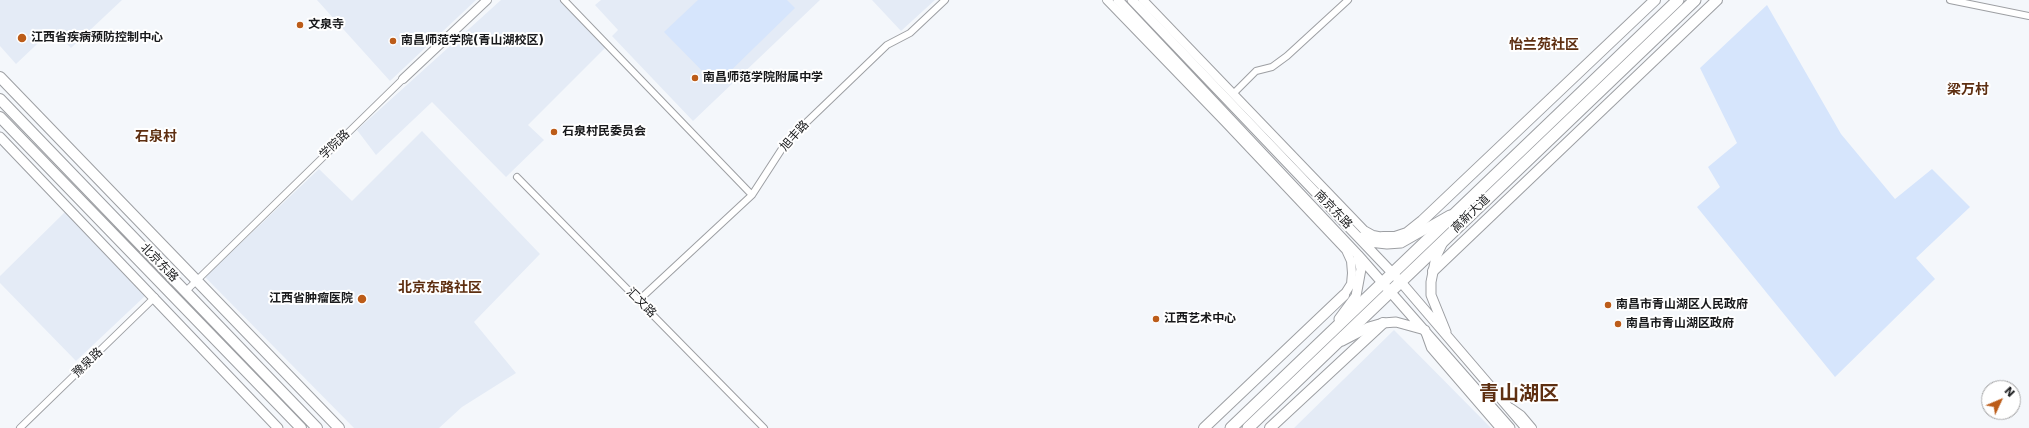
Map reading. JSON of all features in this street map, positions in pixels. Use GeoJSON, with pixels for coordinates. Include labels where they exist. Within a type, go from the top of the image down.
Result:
{"type":"FeatureCollection","features":[{"type":"Feature","properties":{"kind":"highway","name":"高新大道"},"geometry":{"type":"LineString","coordinates":[[1248,428],[1335,345],[1386,287],[1459,209],[1678,0]]}},
{"type":"Feature","properties":{"kind":"highway","name":"高新大道"},"geometry":{"type":"LineString","coordinates":[[1396,277],[1445,239],[1696,0]]}},
{"type":"Feature","properties":{"kind":"highway","name":"高新大道"},"geometry":{"type":"LineString","coordinates":[[1231,428],[1327,336],[1386,287]]}},
{"type":"Feature","properties":{"kind":"main road","name":"南京东路"},"geometry":{"type":"LineString","coordinates":[[1118,0],[1358,255],[1510,428]]}},
{"type":"Feature","properties":{"kind":"main road","name":"南京东路"},"geometry":{"type":"LineString","coordinates":[[1132,0],[1396,277],[1526,428]]}},
{"type":"Feature","properties":{"kind":"main road"},"geometry":{"type":"LineString","coordinates":[[1383,237],[1395,237],[1407,233],[1422,221],[1655,0]]}},
{"type":"Feature","properties":{"kind":"main road"},"geometry":{"type":"LineString","coordinates":[[1433,271],[1717,0]]}},
{"type":"Feature","properties":{"kind":"main road"},"geometry":{"type":"LineString","coordinates":[[0,77],[339,428]]}},
{"type":"Feature","properties":{"kind":"main road","name":"北京东路"},"geometry":{"type":"LineString","coordinates":[[0,99],[317,428]]}},
{"type":"Feature","properties":{"kind":"main road","name":"北京东路"},"geometry":{"type":"LineString","coordinates":[[0,117],[301,428]]}},
{"type":"Feature","properties":{"kind":"main road"},"geometry":{"type":"LineString","coordinates":[[0,137],[155,297],[278,428]]}},
{"type":"Feature","properties":{"kind":"main road"},"geometry":{"type":"LineString","coordinates":[[1346,225],[1369,242],[1387,244],[1401,243],[1459,209]]}},
{"type":"Feature","properties":{"kind":"main road"},"geometry":{"type":"LineString","coordinates":[[1445,239],[1436,257],[1431,295],[1448,337]]}},
{"type":"Feature","properties":{"kind":"main road"},"geometry":{"type":"LineString","coordinates":[[1327,336],[1356,296],[1360,269],[1358,255]]}},
{"type":"Feature","properties":{"kind":"main road"},"geometry":{"type":"LineString","coordinates":[[1204,428],[1344,295]]}},
{"type":"Feature","properties":{"kind":"main road"},"geometry":{"type":"LineString","coordinates":[[1335,345],[1369,327],[1383,323],[1396,322],[1425,330]]}},
{"type":"Feature","properties":{"kind":"main road"},"geometry":{"type":"LineString","coordinates":[[1270,428],[1383,323]]}},
{"type":"Feature","properties":{"kind":"street","name":"学院路"},"geometry":{"type":"LineString","coordinates":[[186,291],[403,79],[487,0]]}},
{"type":"Feature","properties":{"kind":"street"},"geometry":{"type":"LineString","coordinates":[[564,0],[752,195]]}},
{"type":"Feature","properties":{"kind":"street","name":"旭丰路"},"geometry":{"type":"LineString","coordinates":[[639,300],[752,195],[787,141],[887,45],[910,33],[945,0]]}},
{"type":"Feature","properties":{"kind":"street"},"geometry":{"type":"LineString","coordinates":[[1107,0],[1226,122],[1346,250],[1352,261],[1352,272],[1351,284],[1344,295]]}},
{"type":"Feature","properties":{"kind":"street"},"geometry":{"type":"LineString","coordinates":[[1143,0],[1364,230],[1373,235],[1383,237]]}},
{"type":"Feature","properties":{"kind":"street"},"geometry":{"type":"LineString","coordinates":[[1233,94],[1256,71],[1272,66],[1287,56],[1348,0]]}},
{"type":"Feature","properties":{"kind":"street"},"geometry":{"type":"LineString","coordinates":[[1950,0],[2029,16]]}},
{"type":"Feature","properties":{"kind":"street"},"geometry":{"type":"LineString","coordinates":[[1309,173],[1328,206]]}},
{"type":"Feature","properties":{"kind":"street","name":"汇文路"},"geometry":{"type":"LineString","coordinates":[[518,177],[764,428]]}},
{"type":"Feature","properties":{"kind":"street","name":"豫泉路"},"geometry":{"type":"LineString","coordinates":[[20,428],[155,297]]}},
{"type":"Feature","properties":{"kind":"street"},"geometry":{"type":"LineString","coordinates":[[1425,330],[1431,348],[1500,428]]}},
{"type":"Feature","properties":{"kind":"street"},"geometry":{"type":"LineString","coordinates":[[1505,404],[1521,415],[1532,428]]}},
{"type":"Feature","properties":{"kind":"shaded area","name":"江西省疾病预防控制中心"},"geometry":{"type":"Polygon","coordinates":[[[0,0],[122,0],[71,48],[53,29],[16,64],[0,46],[0,0]]]}},
{"type":"Feature","properties":{"kind":"shaded area","name":"南昌师范学院(青山湖校区)"},"geometry":{"type":"Polygon","coordinates":[[[317,0],[476,0],[390,81],[317,0]]]}},
{"type":"Feature","properties":{"kind":"shaded area"},"geometry":{"type":"Polygon","coordinates":[[[501,0],[562,0],[607,46],[528,125],[544,140],[506,177],[432,102],[376,155],[357,130],[501,0]]]}},
{"type":"Feature","properties":{"kind":"shaded area","name":"南昌师范学院附属中学"},"geometry":{"type":"Polygon","coordinates":[[[601,0],[820,0],[693,121],[612,36],[618,30],[595,5],[601,0]]]}},
{"type":"Feature","properties":{"kind":"shaded area"},"geometry":{"type":"Polygon","coordinates":[[[698,0],[787,0],[795,8],[716,85],[664,32],[698,0]]]}},
{"type":"Feature","properties":{"kind":"shaded area"},"geometry":{"type":"Polygon","coordinates":[[[872,0],[935,0],[901,31],[872,0]]]}},
{"type":"Feature","properties":{"kind":"shaded area"},"geometry":{"type":"Polygon","coordinates":[[[1767,5],[1841,134],[1895,199],[1932,169],[1970,207],[1916,258],[1935,279],[1835,377],[1697,207],[1720,187],[1708,167],[1737,143],[1700,68],[1767,5]]]}},
{"type":"Feature","properties":{"kind":"shaded area","name":"江西省肿瘤医院"},"geometry":{"type":"Polygon","coordinates":[[[422,131],[540,254],[474,322],[516,373],[462,407],[439,428],[354,428],[205,277],[319,169],[352,201],[422,131]]]}},
{"type":"Feature","properties":{"kind":"shaded area"},"geometry":{"type":"Polygon","coordinates":[[[65,212],[145,296],[76,361],[0,283],[0,276],[65,212]]]}},
{"type":"Feature","properties":{"kind":"shaded area"},"geometry":{"type":"Polygon","coordinates":[[[1394,330],[1491,428],[1294,428],[1394,330]]]}},
{"type":"Feature","properties":{"kind":"place","name":"文泉寺"},"geometry":{"type":"Point","coordinates":[300,25]}},
{"type":"Feature","properties":{"kind":"place","name":"江西省疾病预防控制中心"},"geometry":{"type":"Point","coordinates":[22,38]}},
{"type":"Feature","properties":{"kind":"place","name":"南昌师范学院(青山湖校区)"},"geometry":{"type":"Point","coordinates":[393,41]}},
{"type":"Feature","properties":{"kind":"place","name":"南昌师范学院附属中学"},"geometry":{"type":"Point","coordinates":[695,78]}},
{"type":"Feature","properties":{"kind":"place","name":"石泉村民委员会"},"geometry":{"type":"Point","coordinates":[554,132]}},
{"type":"Feature","properties":{"kind":"place","name":"江西省肿瘤医院"},"geometry":{"type":"Point","coordinates":[362,299]}},
{"type":"Feature","properties":{"kind":"place","name":"南昌市青山湖区人民政府"},"geometry":{"type":"Point","coordinates":[1608,305]}},
{"type":"Feature","properties":{"kind":"place","name":"江西艺术中心"},"geometry":{"type":"Point","coordinates":[1156,319]}},
{"type":"Feature","properties":{"kind":"place","name":"南昌市青山湖区政府"},"geometry":{"type":"Point","coordinates":[1618,324]}},
{"type":"Feature","properties":{"kind":"district","name":"怡兰苑社区"},"geometry":{"type":"Point","coordinates":[1544,45]}},
{"type":"Feature","properties":{"kind":"district","name":"梁万村"},"geometry":{"type":"Point","coordinates":[1968,90]}},
{"type":"Feature","properties":{"kind":"district","name":"石泉村"},"geometry":{"type":"Point","coordinates":[156,137]}},
{"type":"Feature","properties":{"kind":"district","name":"北京东路社区"},"geometry":{"type":"Point","coordinates":[440,288]}},
{"type":"Feature","properties":{"kind":"district","name":"青山湖区"},"geometry":{"type":"Point","coordinates":[1519,395]}}]}
